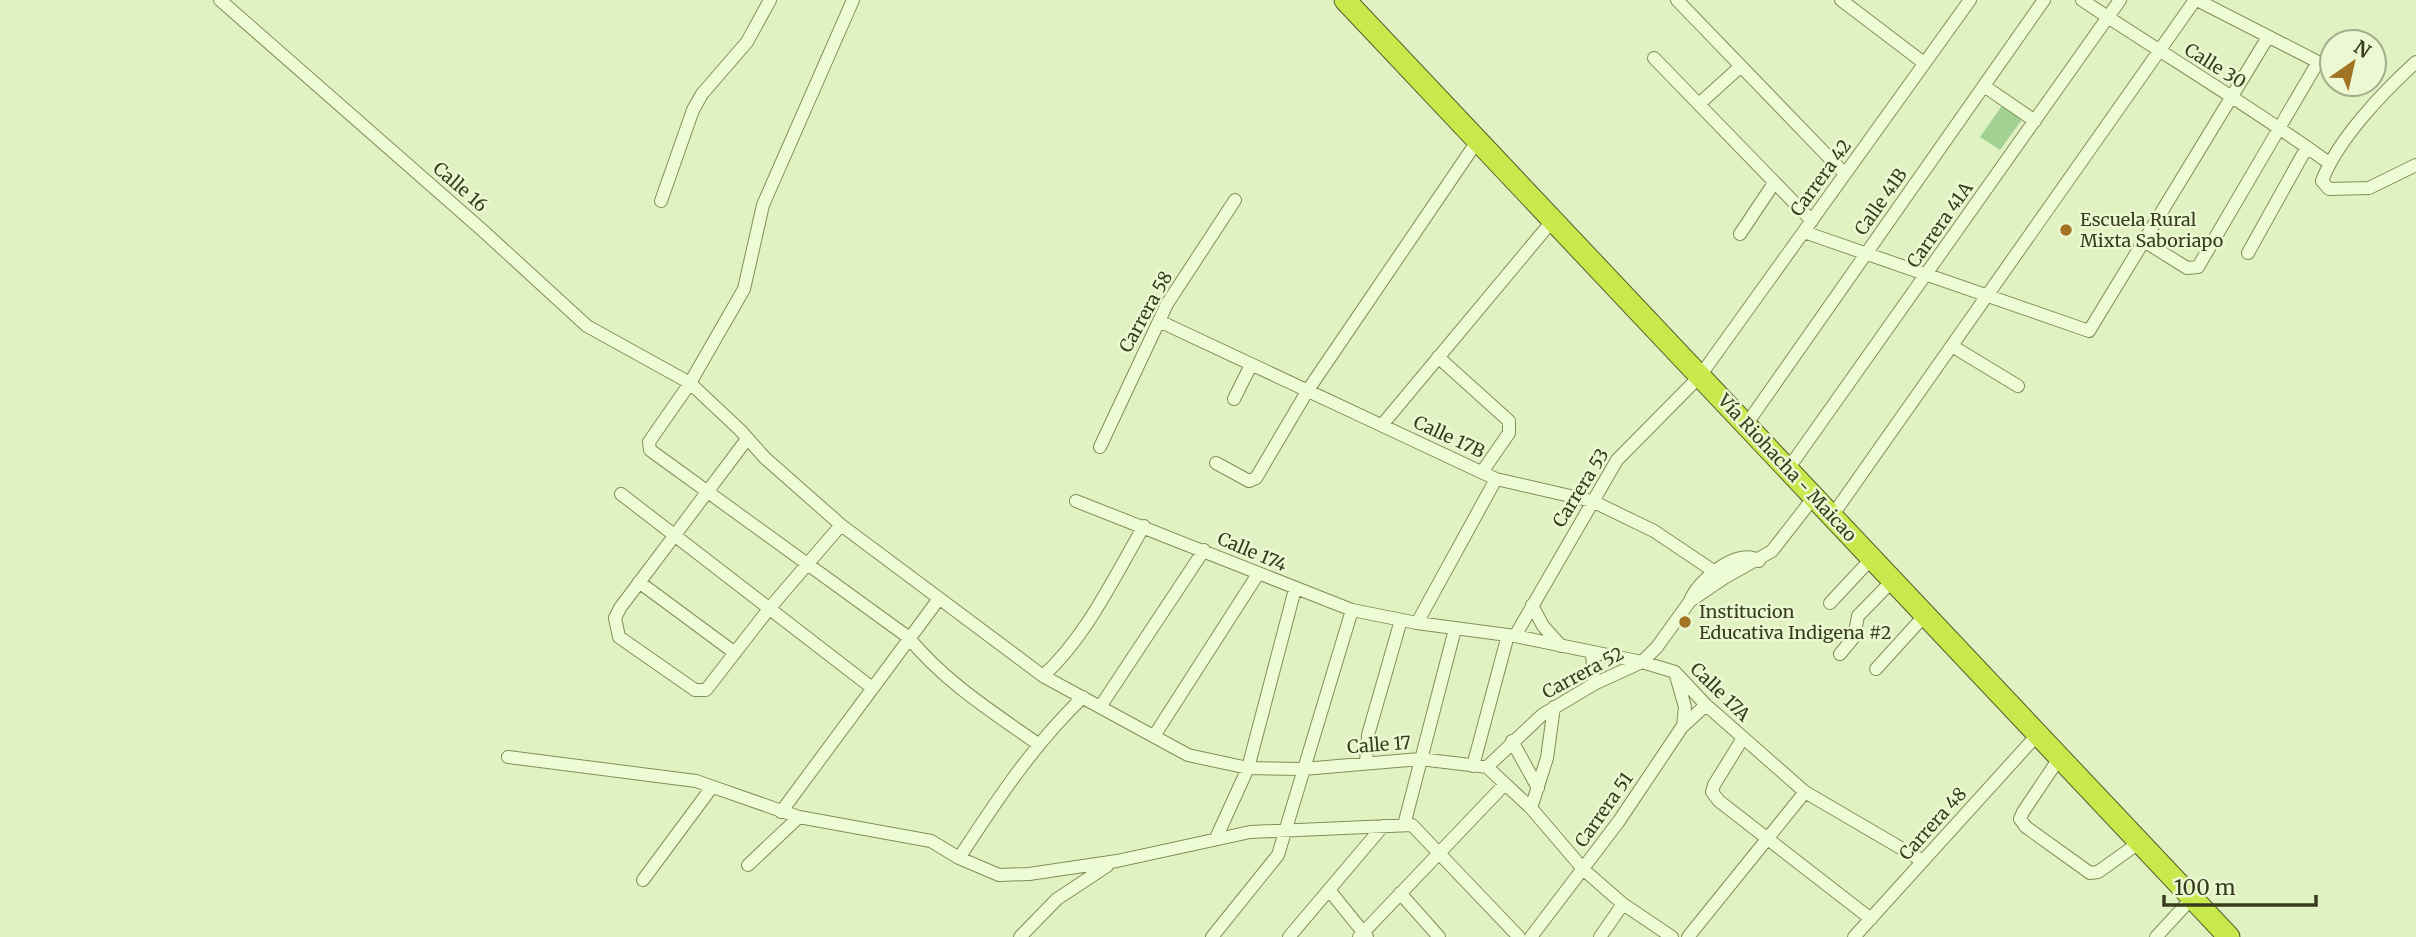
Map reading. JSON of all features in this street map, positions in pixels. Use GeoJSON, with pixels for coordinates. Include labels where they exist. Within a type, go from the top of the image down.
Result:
{"type":"FeatureCollection","features":[{"type":"Feature","properties":{"kind":"highway","name":"Vía Riohacha - Maicao"},"geometry":{"type":"LineString","coordinates":[[1345,0],[2229,937]]}},
{"type":"Feature","properties":{"kind":"street","name":"Calle 16"},"geometry":{"type":"LineString","coordinates":[[219,0],[481,229],[587,326],[690,383],[765,458],[841,525]]}},
{"type":"Feature","properties":{"kind":"street"},"geometry":{"type":"LineString","coordinates":[[661,201],[693,110],[702,94],[747,42],[770,0]]}},
{"type":"Feature","properties":{"kind":"street"},"geometry":{"type":"LineString","coordinates":[[853,0],[781,158],[763,205],[744,289],[690,383],[649,442],[650,450],[908,637],[934,668],[960,690],[1038,744]]}},
{"type":"Feature","properties":{"kind":"street"},"geometry":{"type":"LineString","coordinates":[[1677,0],[1845,174]]}},
{"type":"Feature","properties":{"kind":"street"},"geometry":{"type":"LineString","coordinates":[[1841,0],[1924,63]]}},
{"type":"Feature","properties":{"kind":"street","name":"Carrera 42"},"geometry":{"type":"LineString","coordinates":[[1700,376],[1970,0]]}},
{"type":"Feature","properties":{"kind":"street","name":"Calle 41B"},"geometry":{"type":"LineString","coordinates":[[1746,425],[2044,0]]}},
{"type":"Feature","properties":{"kind":"street","name":"Calle 30"},"geometry":{"type":"LineString","coordinates":[[2082,0],[2158,52],[2280,127],[2329,163]]}},
{"type":"Feature","properties":{"kind":"street","name":"Carrera 41A"},"geometry":{"type":"LineString","coordinates":[[1788,469],[2120,0]]}},
{"type":"Feature","properties":{"kind":"street"},"geometry":{"type":"LineString","coordinates":[[1832,516],[2196,0],[2318,62],[2198,267],[2187,268],[2144,241]]}},
{"type":"Feature","properties":{"kind":"street"},"geometry":{"type":"LineString","coordinates":[[1654,58],[1774,183],[1808,227],[1866,254],[2089,331],[2269,37]]}},
{"type":"Feature","properties":{"kind":"street"},"geometry":{"type":"LineString","coordinates":[[2416,62],[2394,83],[2329,163],[2322,181],[2329,189],[2369,188],[2416,165]]}},
{"type":"Feature","properties":{"kind":"street"},"geometry":{"type":"LineString","coordinates":[[1699,104],[1741,66]]}},
{"type":"Feature","properties":{"kind":"street"},"geometry":{"type":"LineString","coordinates":[[1984,86],[2035,121]]}},
{"type":"Feature","properties":{"kind":"street"},"geometry":{"type":"LineString","coordinates":[[1216,463],[1249,481],[1256,478],[1308,390],[1478,140]]}},
{"type":"Feature","properties":{"kind":"street"},"geometry":{"type":"LineString","coordinates":[[2248,253],[2307,147]]}},
{"type":"Feature","properties":{"kind":"street"},"geometry":{"type":"LineString","coordinates":[[1740,234],[1774,183]]}},
{"type":"Feature","properties":{"kind":"street","name":"Carrera 58"},"geometry":{"type":"LineString","coordinates":[[1100,447],[1159,321],[1235,200]]}},
{"type":"Feature","properties":{"kind":"street"},"geometry":{"type":"LineString","coordinates":[[1382,425],[1553,220]]}},
{"type":"Feature","properties":{"kind":"street","name":"Calle 17B"},"geometry":{"type":"LineString","coordinates":[[1159,321],[1496,479],[1592,501],[1654,531],[1719,574]]}},
{"type":"Feature","properties":{"kind":"street"},"geometry":{"type":"LineString","coordinates":[[1952,346],[2018,386]]}},
{"type":"Feature","properties":{"kind":"street"},"geometry":{"type":"LineString","coordinates":[[1438,358],[1509,421],[1509,433],[1482,472]]}},
{"type":"Feature","properties":{"kind":"street"},"geometry":{"type":"LineString","coordinates":[[1234,399],[1251,366]]}},
{"type":"Feature","properties":{"kind":"street","name":"Carrera 53"},"geometry":{"type":"LineString","coordinates":[[1473,766],[1512,636],[1617,460],[1700,376]]}},
{"type":"Feature","properties":{"kind":"street"},"geometry":{"type":"LineString","coordinates":[[747,439],[615,618],[619,637],[700,692],[706,690],[768,610],[841,525]]}},
{"type":"Feature","properties":{"kind":"street"},"geometry":{"type":"LineString","coordinates":[[1417,623],[1496,479]]}},
{"type":"Feature","properties":{"kind":"street"},"geometry":{"type":"LineString","coordinates":[[621,494],[673,537],[871,687]]}},
{"type":"Feature","properties":{"kind":"street"},"geometry":{"type":"LineString","coordinates":[[1719,574],[1743,557],[1759,561],[1780,543],[1814,497]]}},
{"type":"Feature","properties":{"kind":"street","name":"Calle 174"},"geometry":{"type":"LineString","coordinates":[[1076,501],[1352,610],[1417,623]]}},
{"type":"Feature","properties":{"kind":"street","name":"Calle 17"},"geometry":{"type":"LineString","coordinates":[[841,525],[937,600],[1043,676],[1188,755],[1248,768],[1303,769],[1420,759],[1487,767]]}},
{"type":"Feature","properties":{"kind":"street"},"geometry":{"type":"LineString","coordinates":[[1043,676],[1060,661],[1096,608],[1144,526]]}},
{"type":"Feature","properties":{"kind":"street"},"geometry":{"type":"LineString","coordinates":[[1100,707],[1205,550]]}},
{"type":"Feature","properties":{"kind":"street"},"geometry":{"type":"LineString","coordinates":[[1830,603],[1872,558]]}},
{"type":"Feature","properties":{"kind":"street"},"geometry":{"type":"LineString","coordinates":[[1154,736],[1258,574]]}},
{"type":"Feature","properties":{"kind":"street","name":"Carrera 52"},"geometry":{"type":"LineString","coordinates":[[1487,767],[1512,741],[1554,707],[1594,684],[1642,662],[1657,648],[1690,601],[1699,582],[1719,574]]}},
{"type":"Feature","properties":{"kind":"street"},"geometry":{"type":"LineString","coordinates":[[1840,654],[1854,636],[1858,616],[1893,580]]}},
{"type":"Feature","properties":{"kind":"street"},"geometry":{"type":"LineString","coordinates":[[639,582],[734,653]]}},
{"type":"Feature","properties":{"kind":"street"},"geometry":{"type":"LineString","coordinates":[[1217,836],[1248,768],[1295,589]]}},
{"type":"Feature","properties":{"kind":"street"},"geometry":{"type":"LineString","coordinates":[[781,812],[937,600]]}},
{"type":"Feature","properties":{"kind":"street"},"geometry":{"type":"LineString","coordinates":[[1532,605],[1561,646]]}},
{"type":"Feature","properties":{"kind":"street"},"geometry":{"type":"LineString","coordinates":[[1212,937],[1278,855],[1352,610]]}},
{"type":"Feature","properties":{"kind":"street"},"geometry":{"type":"LineString","coordinates":[[1876,669],[1925,615]]}},
{"type":"Feature","properties":{"kind":"street"},"geometry":{"type":"LineString","coordinates":[[1366,762],[1368,735],[1401,620]]}},
{"type":"Feature","properties":{"kind":"street","name":"Calle 17A"},"geometry":{"type":"LineString","coordinates":[[1417,623],[1512,636],[1642,662],[1675,672],[1706,705],[1805,792],[1923,861]]}},
{"type":"Feature","properties":{"kind":"street"},"geometry":{"type":"LineString","coordinates":[[1408,825],[1420,759],[1455,629]]}},
{"type":"Feature","properties":{"kind":"street"},"geometry":{"type":"LineString","coordinates":[[1592,652],[1594,684]]}},
{"type":"Feature","properties":{"kind":"street"},"geometry":{"type":"LineString","coordinates":[[1675,672],[1685,707],[1682,727]]}},
{"type":"Feature","properties":{"kind":"street"},"geometry":{"type":"LineString","coordinates":[[959,858],[1014,773],[1083,697]]}},
{"type":"Feature","properties":{"kind":"street","name":"Carrera 51"},"geometry":{"type":"LineString","coordinates":[[1531,937],[1584,870],[1682,727],[1706,705]]}},
{"type":"Feature","properties":{"kind":"street"},"geometry":{"type":"LineString","coordinates":[[1531,808],[1551,740],[1554,707]]}},
{"type":"Feature","properties":{"kind":"street","name":"Carrera 48"},"geometry":{"type":"LineString","coordinates":[[1854,937],[2038,734]]}},
{"type":"Feature","properties":{"kind":"street"},"geometry":{"type":"LineString","coordinates":[[1743,738],[1713,785],[1712,792],[1719,801],[1871,919]]}},
{"type":"Feature","properties":{"kind":"street"},"geometry":{"type":"LineString","coordinates":[[1512,741],[1538,788]]}},
{"type":"Feature","properties":{"kind":"street"},"geometry":{"type":"LineString","coordinates":[[508,757],[696,781],[799,817],[931,841],[959,858],[999,875],[1029,874],[1117,860],[1217,836],[1408,825],[1438,852],[1519,937]]}},
{"type":"Feature","properties":{"kind":"street"},"geometry":{"type":"LineString","coordinates":[[2060,757],[2023,812],[2020,819],[2026,827],[2090,873],[2098,872],[2140,842]]}},
{"type":"Feature","properties":{"kind":"street"},"geometry":{"type":"LineString","coordinates":[[1487,767],[1531,808],[1584,870],[1623,904],[1672,937]]}},
{"type":"Feature","properties":{"kind":"street"},"geometry":{"type":"LineString","coordinates":[[1329,890],[1363,936],[1438,852],[1505,784]]}},
{"type":"Feature","properties":{"kind":"street"},"geometry":{"type":"LineString","coordinates":[[643,880],[712,787]]}},
{"type":"Feature","properties":{"kind":"street"},"geometry":{"type":"LineString","coordinates":[[1688,937],[1805,792]]}},
{"type":"Feature","properties":{"kind":"street"},"geometry":{"type":"LineString","coordinates":[[748,865],[799,817]]}},
{"type":"Feature","properties":{"kind":"street"},"geometry":{"type":"LineString","coordinates":[[1289,937],[1383,826]]}},
{"type":"Feature","properties":{"kind":"street"},"geometry":{"type":"LineString","coordinates":[[1020,937],[1057,899],[1087,876],[1117,860]]}},
{"type":"Feature","properties":{"kind":"street"},"geometry":{"type":"LineString","coordinates":[[1400,893],[1438,937]]}},
{"type":"Feature","properties":{"kind":"street"},"geometry":{"type":"LineString","coordinates":[[2156,937],[2192,898]]}},
{"type":"Feature","properties":{"kind":"street"},"geometry":{"type":"LineString","coordinates":[[1600,937],[1623,904]]}},
{"type":"Feature","properties":{"kind":"green space"},"geometry":{"type":"Polygon","coordinates":[[[2003,104],[2023,118],[2000,150],[1980,137],[2003,104]]]}},
{"type":"Feature","properties":{"kind":"place","name":"Escuela Rural Mixta Saboriapo"},"geometry":{"type":"Point","coordinates":[2066,230]}},
{"type":"Feature","properties":{"kind":"place","name":"Institucion Educativa Indigena #2"},"geometry":{"type":"Point","coordinates":[1685,622]}}]}
